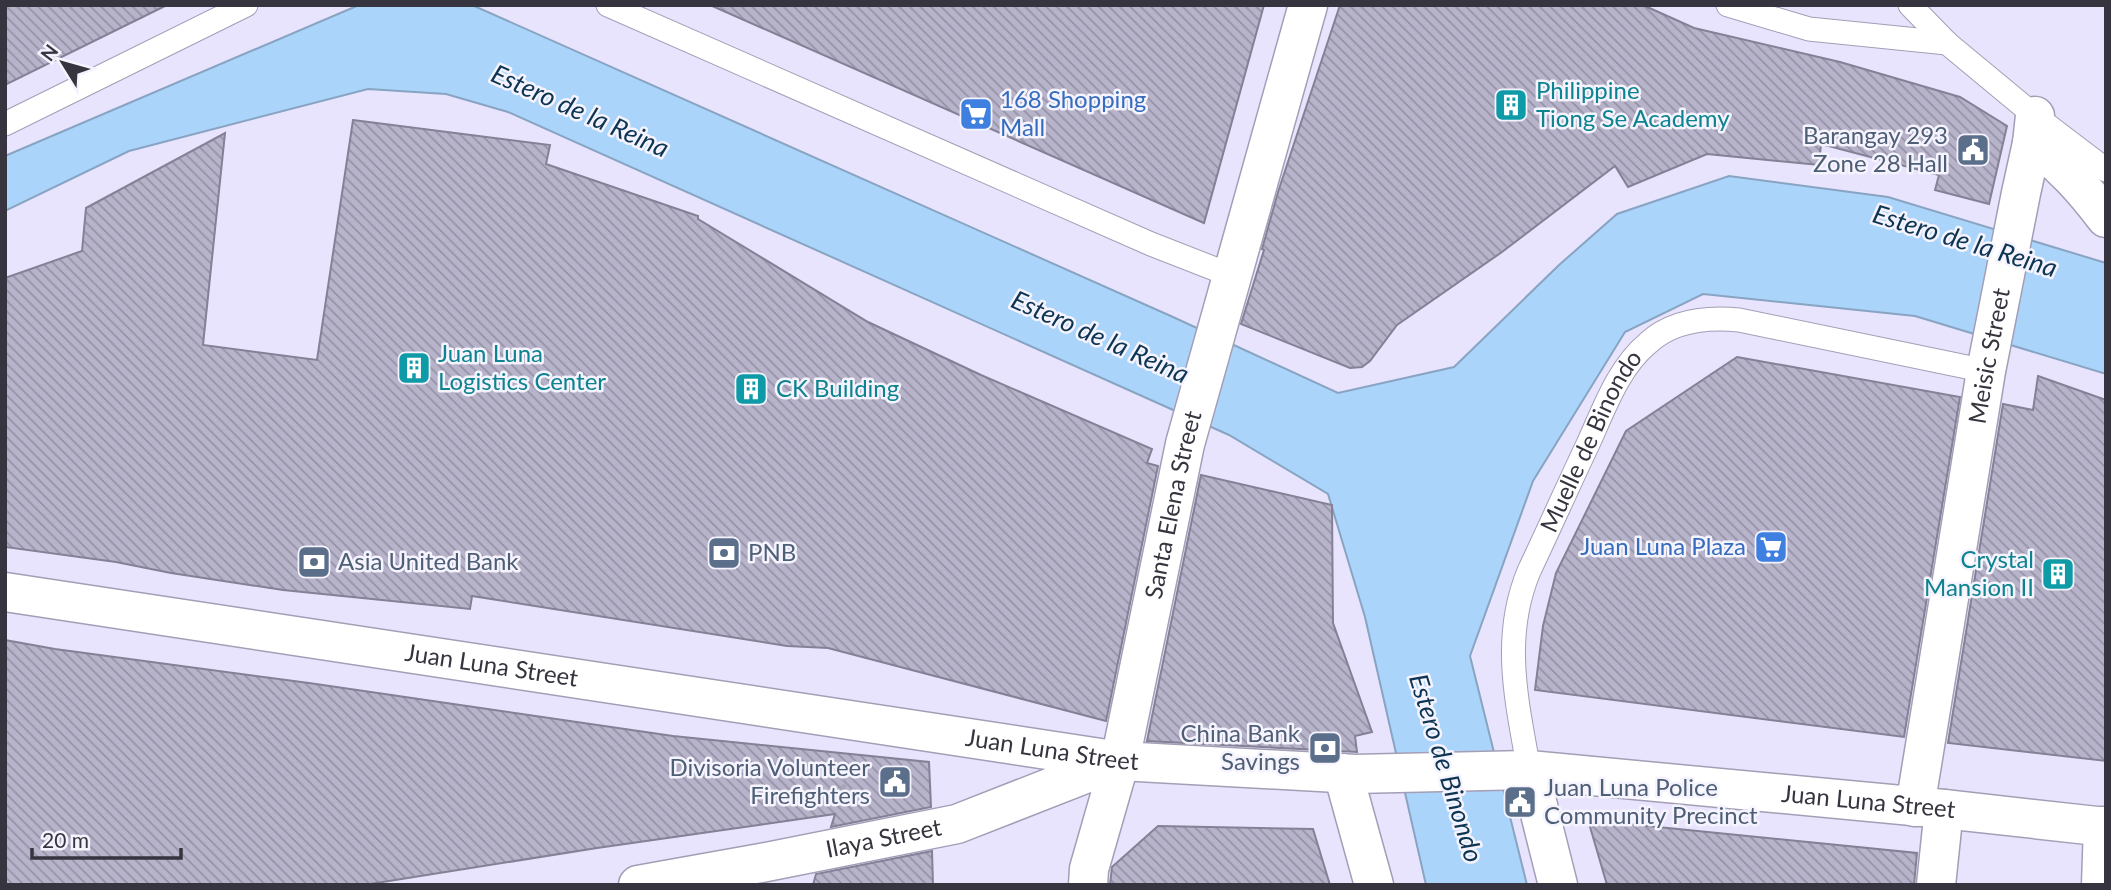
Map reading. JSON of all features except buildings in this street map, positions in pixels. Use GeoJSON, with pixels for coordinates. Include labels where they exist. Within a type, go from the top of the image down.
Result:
{"type":"FeatureCollection","features":[{"type":"Feature","properties":{"kind":"street","name":"Santa Elena Street"},"geometry":{"type":"LineString","coordinates":[[1088,885],[1089,869],[1120,761],[1185,444],[1308,5]]}},
{"type":"Feature","properties":{"kind":"street","name":"Meisic Street"},"geometry":{"type":"LineString","coordinates":[[1936,885],[1930,808],[1989,358],[2034,130]]}},
{"type":"Feature","properties":{"kind":"street"},"geometry":{"type":"LineString","coordinates":[[2034,130],[2053,158],[2072,176],[2106,218]]}},
{"type":"Feature","properties":{"kind":"street","name":"Juan Luna Street"},"geometry":{"type":"LineString","coordinates":[[5,592],[1120,761],[1349,774],[1520,771],[1930,808],[2104,827]]}},
{"type":"Feature","properties":{"kind":"street","name":"Ilaya Street"},"geometry":{"type":"LineString","coordinates":[[638,885],[760,874],[843,846],[957,824],[1120,761]]}},
{"type":"Feature","properties":{"kind":"street","name":"Muelle de Binondo"},"geometry":{"type":"LineString","coordinates":[[1520,771],[1558,885]]}},
{"type":"Feature","properties":{"kind":"street"},"geometry":{"type":"LineString","coordinates":[[1349,774],[1374,885]]}},
{"type":"Feature","properties":{"kind":"street"},"geometry":{"type":"LineString","coordinates":[[2101,885],[2104,827]]}},
{"type":"Feature","properties":{"kind":"lane"},"geometry":{"type":"LineString","coordinates":[[5,124],[246,5]]}},
{"type":"Feature","properties":{"kind":"lane"},"geometry":{"type":"LineString","coordinates":[[608,5],[1138,238],[1228,294]]}},
{"type":"Feature","properties":{"kind":"lane"},"geometry":{"type":"LineString","coordinates":[[1728,5],[1809,29],[1947,43]]}},
{"type":"Feature","properties":{"kind":"lane"},"geometry":{"type":"LineString","coordinates":[[1910,5],[2034,130],[2106,170]]}},
{"type":"Feature","properties":{"kind":"lane","name":"Muelle de Binondo"},"geometry":{"type":"LineString","coordinates":[[1520,771],[1512,654],[1518,602],[1529,571],[1619,378],[1648,342],[1671,328],[1695,320],[1728,319],[1989,358]]}},
{"type":"Feature","properties":{"kind":"path"},"geometry":{"type":"LineString","coordinates":[[843,846],[845,719]]}},
{"type":"Feature","properties":{"kind":"water"},"geometry":{"type":"Polygon","coordinates":[[[359,5],[472,5],[1338,393],[1454,367],[1559,265],[1617,214],[1729,176],[1888,197],[2106,263],[2106,374],[1915,316],[1703,294],[1625,332],[1533,481],[1470,656],[1527,885],[1426,885],[1365,617],[1328,494],[1229,435],[508,112],[446,94],[368,89],[129,151],[5,211],[5,156],[359,5]]]}},
{"type":"Feature","properties":{"kind":"place","name":"Philippine Tiong Se Academy"},"geometry":{"type":"Point","coordinates":[1511,105]}},
{"type":"Feature","properties":{"kind":"place","name":"168 Shopping Mall"},"geometry":{"type":"Point","coordinates":[976,114]}},
{"type":"Feature","properties":{"kind":"place","name":"Barangay 293 Zone 28 Hall"},"geometry":{"type":"Point","coordinates":[1973,150]}},
{"type":"Feature","properties":{"kind":"place","name":"Juan Luna Logistics Center"},"geometry":{"type":"Point","coordinates":[414,368]}},
{"type":"Feature","properties":{"kind":"place","name":"CK Building"},"geometry":{"type":"Point","coordinates":[751,389]}},
{"type":"Feature","properties":{"kind":"place","name":"Juan Luna Plaza"},"geometry":{"type":"Point","coordinates":[1771,547]}},
{"type":"Feature","properties":{"kind":"place","name":"PNB"},"geometry":{"type":"Point","coordinates":[724,553]}},
{"type":"Feature","properties":{"kind":"place","name":"Asia United Bank"},"geometry":{"type":"Point","coordinates":[314,562]}},
{"type":"Feature","properties":{"kind":"place","name":"Crystal Mansion II"},"geometry":{"type":"Point","coordinates":[2058,574]}},
{"type":"Feature","properties":{"kind":"place","name":"China Bank Savings"},"geometry":{"type":"Point","coordinates":[1325,748]}},
{"type":"Feature","properties":{"kind":"place","name":"Divisoria Volunteer Firefighters"},"geometry":{"type":"Point","coordinates":[895,782]}},
{"type":"Feature","properties":{"kind":"place","name":"Juan Luna Police Community Precinct"},"geometry":{"type":"Point","coordinates":[1520,802]}},
{"type":"Feature","properties":{"kind":"water label","name":"Estero de la Reina"},"geometry":{"type":"Point","coordinates":[580,111]}},
{"type":"Feature","properties":{"kind":"water label","name":"Estero de la Reina"},"geometry":{"type":"Point","coordinates":[1965,241]}},
{"type":"Feature","properties":{"kind":"water label","name":"Estero de la Reina"},"geometry":{"type":"Point","coordinates":[1100,337]}},
{"type":"Feature","properties":{"kind":"water label","name":"Estero de Binondo"},"geometry":{"type":"Point","coordinates":[1446,768]}}]}
